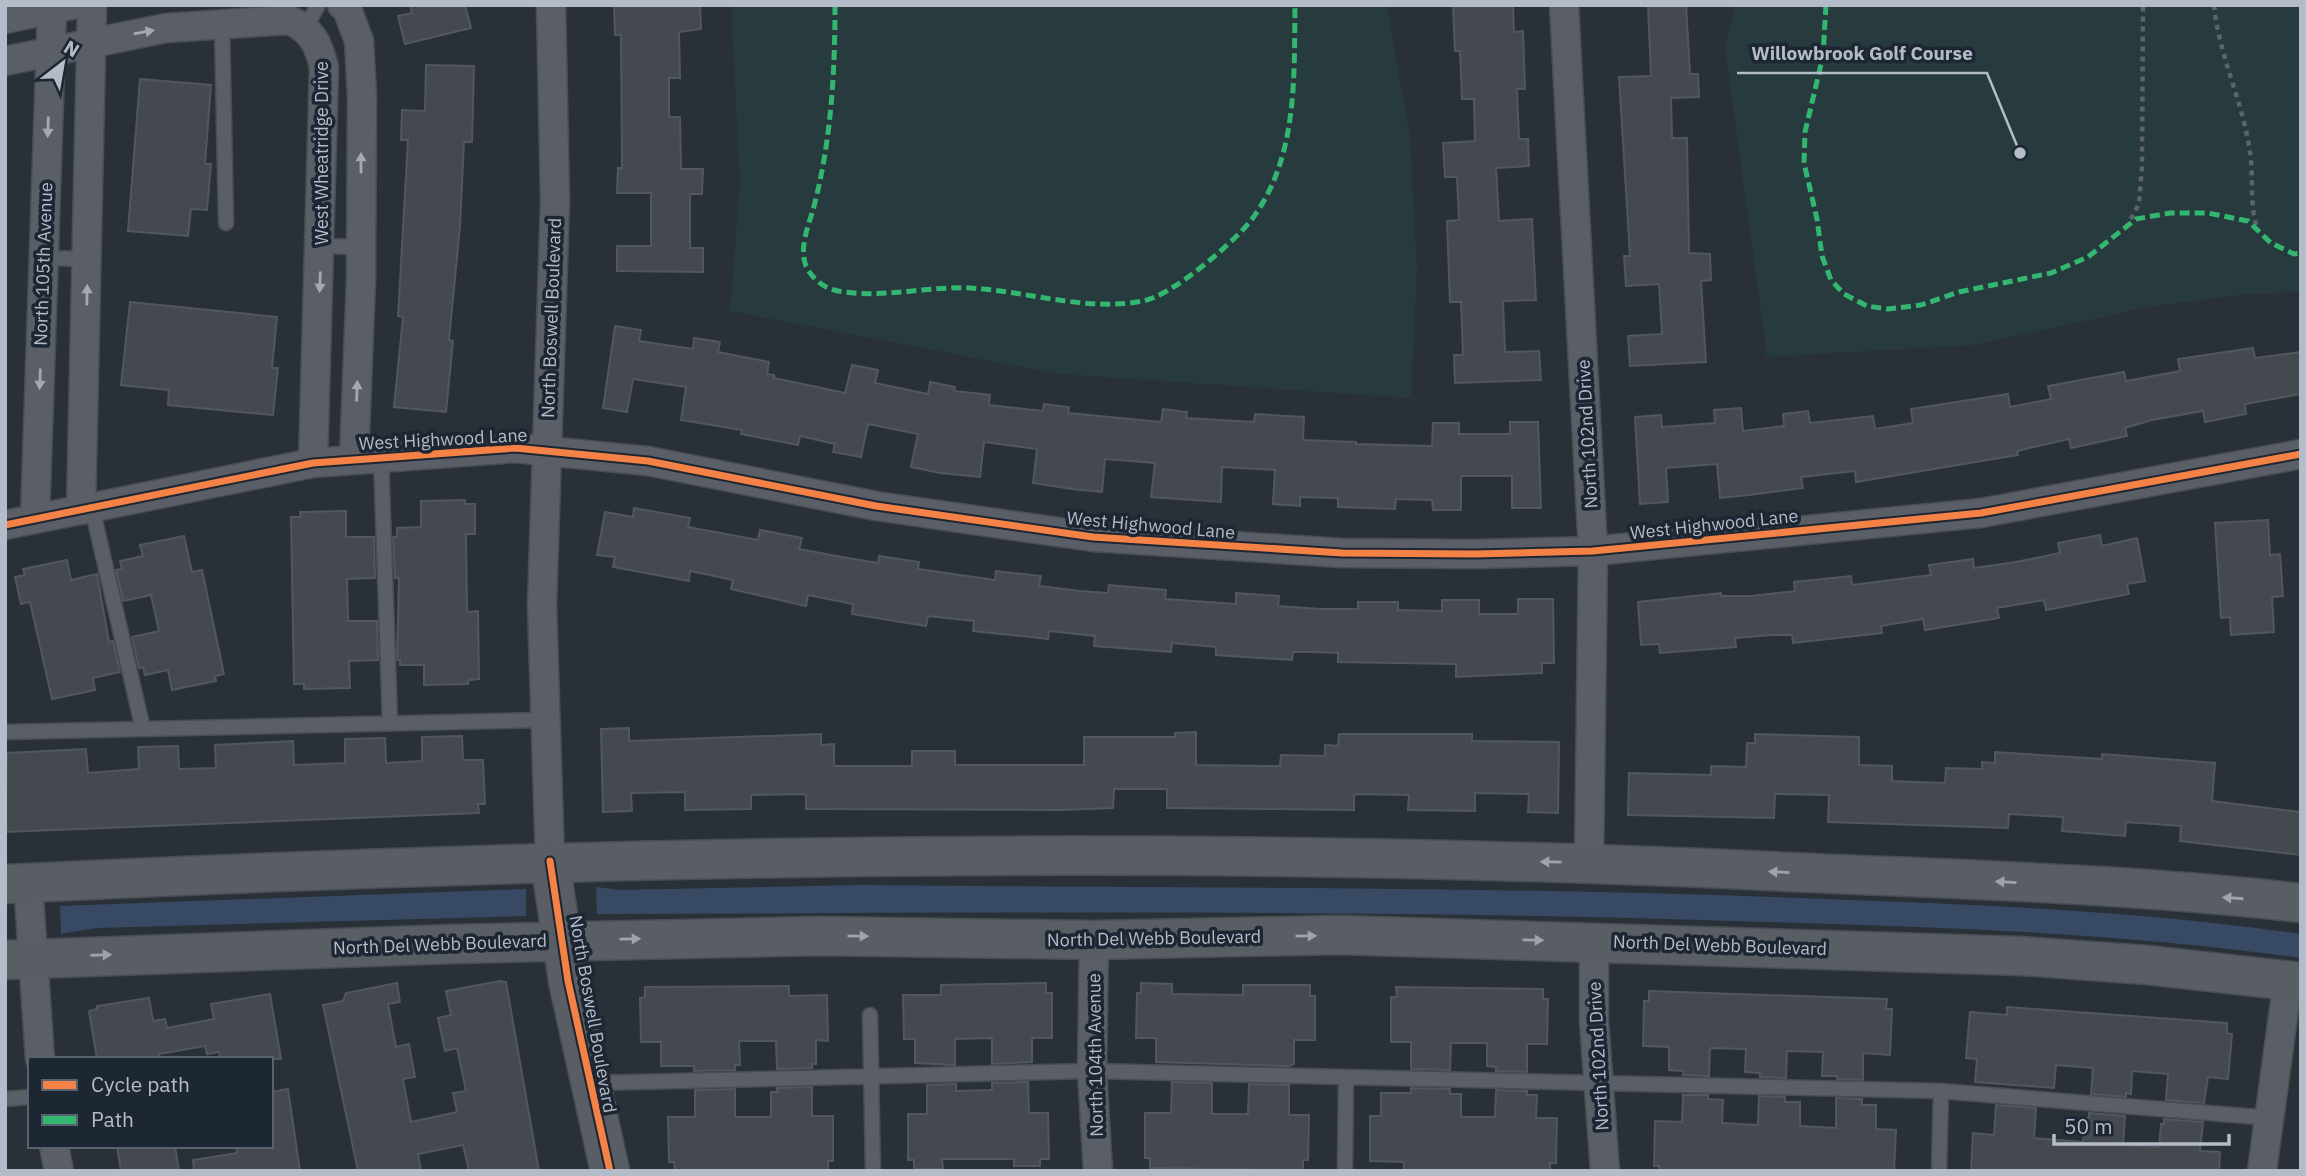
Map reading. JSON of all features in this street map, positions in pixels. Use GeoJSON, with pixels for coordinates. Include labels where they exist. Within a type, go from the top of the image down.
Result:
{"type":"FeatureCollection","features":[{"type":"Feature","properties":{"kind":"street"},"geometry":{"type":"LineString","coordinates":[[87,509],[92,5]]}},
{"type":"Feature","properties":{"kind":"street"},"geometry":{"type":"LineString","coordinates":[[342,5],[347,9],[359,41],[367,458]]}},
{"type":"Feature","properties":{"kind":"street","name":"North Boswell Boulevard"},"geometry":{"type":"LineString","coordinates":[[551,5],[555,201],[543,530],[544,720],[550,861],[589,1083],[610,1171]]}},
{"type":"Feature","properties":{"kind":"street","name":"North 102nd Drive"},"geometry":{"type":"LineString","coordinates":[[1564,5],[1593,551],[1589,863]]}},
{"type":"Feature","properties":{"kind":"street"},"geometry":{"type":"LineString","coordinates":[[5,19],[62,7]]}},
{"type":"Feature","properties":{"kind":"street","name":"North 105th Avenue"},"geometry":{"type":"LineString","coordinates":[[35,519],[50,51],[62,7]]}},
{"type":"Feature","properties":{"kind":"street","name":"West Wheatridge Drive"},"geometry":{"type":"LineString","coordinates":[[5,61],[166,28],[289,20],[312,16],[324,67],[313,463]]}},
{"type":"Feature","properties":{"kind":"street","name":"West Highwood Lane"},"geometry":{"type":"LineString","coordinates":[[5,525],[313,463],[483,449],[547,450],[648,461],[876,506],[1093,537],[1342,553],[1593,551],[1981,513],[2301,454]]}},
{"type":"Feature","properties":{"kind":"street"},"geometry":{"type":"LineString","coordinates":[[40,1057],[19,959],[17,884],[286,870],[550,861],[1088,856],[1589,863],[2057,884],[2301,903]]}},
{"type":"Feature","properties":{"kind":"street","name":"North Del Webb Boulevard"},"geometry":{"type":"LineString","coordinates":[[19,959],[562,941],[818,936],[1094,940],[1338,935],[2021,956],[2147,965],[2294,981]]}},
{"type":"Feature","properties":{"kind":"street","name":"North 104th Avenue"},"geometry":{"type":"LineString","coordinates":[[1094,940],[1092,1071],[1098,1171]]}},
{"type":"Feature","properties":{"kind":"street","name":"North 102nd Drive"},"geometry":{"type":"LineString","coordinates":[[1594,941],[1598,1082],[1605,1171]]}},
{"type":"Feature","properties":{"kind":"street"},"geometry":{"type":"LineString","coordinates":[[2262,1171],[2294,981]]}},
{"type":"Feature","properties":{"kind":"street"},"geometry":{"type":"LineString","coordinates":[[54,1148],[59,1171]]}},
{"type":"Feature","properties":{"kind":"lane"},"geometry":{"type":"LineString","coordinates":[[222,24],[226,223]]}},
{"type":"Feature","properties":{"kind":"lane"},"geometry":{"type":"LineString","coordinates":[[321,246],[361,247]]}},
{"type":"Feature","properties":{"kind":"lane"},"geometry":{"type":"LineString","coordinates":[[43,258],[88,258]]}},
{"type":"Feature","properties":{"kind":"lane"},"geometry":{"type":"LineString","coordinates":[[367,458],[390,723]]}},
{"type":"Feature","properties":{"kind":"lane"},"geometry":{"type":"LineString","coordinates":[[87,509],[143,729]]}},
{"type":"Feature","properties":{"kind":"lane"},"geometry":{"type":"LineString","coordinates":[[5,732],[544,720]]}},
{"type":"Feature","properties":{"kind":"lane"},"geometry":{"type":"LineString","coordinates":[[870,1015],[873,1171]]}},
{"type":"Feature","properties":{"kind":"lane"},"geometry":{"type":"LineString","coordinates":[[589,1083],[872,1079],[1092,1071],[1941,1091],[2270,1118]]}},
{"type":"Feature","properties":{"kind":"lane"},"geometry":{"type":"LineString","coordinates":[[1345,1171],[1346,1077]]}},
{"type":"Feature","properties":{"kind":"lane"},"geometry":{"type":"LineString","coordinates":[[1939,1171],[1941,1091]]}},
{"type":"Feature","properties":{"kind":"lane"},"geometry":{"type":"LineString","coordinates":[[5,1099],[28,1097]]}},
{"type":"Feature","properties":{"kind":"path"},"geometry":{"type":"LineString","coordinates":[[2126,228],[2138,204],[2142,167],[2145,55],[2143,5]]}},
{"type":"Feature","properties":{"kind":"path"},"geometry":{"type":"LineString","coordinates":[[2214,5],[2217,38],[2250,150],[2255,192],[2253,216],[2257,227]]}},
{"type":"Feature","properties":{"kind":"green space"},"geometry":{"type":"Polygon","coordinates":[[[731,5],[1387,5],[1410,137],[1417,270],[1411,398],[1059,374],[730,311],[740,184],[731,5]]]}},
{"type":"Feature","properties":{"kind":"green space"},"geometry":{"type":"Polygon","coordinates":[[[1735,5],[2301,5],[2301,292],[2250,294],[2148,307],[1975,345],[1767,357],[1725,48],[1735,5]]]}},
{"type":"Feature","properties":{"kind":"water"},"geometry":{"type":"Polygon","coordinates":[[[862,885],[1584,892],[2004,907],[2123,914],[2301,934],[2301,958],[2077,935],[1702,920],[1288,913],[597,914],[596,887],[621,890],[862,885]]]}},
{"type":"Feature","properties":{"kind":"water"},"geometry":{"type":"Polygon","coordinates":[[[526,889],[526,916],[96,928],[61,934],[60,906],[526,889]]]}},
{"type":"Feature","properties":{"kind":"building"},"geometry":{"type":"Polygon","coordinates":[[[410,5],[465,5],[471,28],[405,44],[398,16],[412,13],[410,5]]]}},
{"type":"Feature","properties":{"kind":"building"},"geometry":{"type":"Polygon","coordinates":[[[700,5],[701,29],[679,32],[680,78],[669,78],[669,117],[680,117],[681,169],[703,169],[702,194],[690,194],[690,248],[703,248],[703,272],[617,271],[617,246],[651,246],[651,193],[617,193],[618,168],[622,168],[621,35],[615,35],[614,6],[700,5]]]}},
{"type":"Feature","properties":{"kind":"building"},"geometry":{"type":"Polygon","coordinates":[[[1453,5],[1513,5],[1514,32],[1523,31],[1525,89],[1517,89],[1519,139],[1528,139],[1529,166],[1496,168],[1499,221],[1532,219],[1536,300],[1503,301],[1505,352],[1539,351],[1541,380],[1455,383],[1454,355],[1463,355],[1461,302],[1450,302],[1447,221],[1459,220],[1457,177],[1445,177],[1443,143],[1475,141],[1474,99],[1462,99],[1460,51],[1455,51],[1453,5]]]}},
{"type":"Feature","properties":{"kind":"building"},"geometry":{"type":"Polygon","coordinates":[[[1648,5],[1686,5],[1690,74],[1698,74],[1699,97],[1671,98],[1672,138],[1687,138],[1689,253],[1710,254],[1711,280],[1701,281],[1706,362],[1630,366],[1628,336],[1662,334],[1659,284],[1626,286],[1624,256],[1630,256],[1619,77],[1651,76],[1648,5]]]}},
{"type":"Feature","properties":{"kind":"building"},"geometry":{"type":"Polygon","coordinates":[[[426,65],[474,66],[472,142],[464,142],[460,226],[449,340],[453,341],[446,412],[394,407],[403,317],[398,316],[408,140],[401,140],[402,110],[425,111],[426,65]]]}},
{"type":"Feature","properties":{"kind":"building"},"geometry":{"type":"Polygon","coordinates":[[[140,79],[211,85],[205,164],[211,164],[207,210],[191,209],[188,236],[128,231],[140,79]]]}},
{"type":"Feature","properties":{"kind":"building"},"geometry":{"type":"Polygon","coordinates":[[[130,302],[277,317],[272,368],[278,368],[273,415],[168,405],[169,390],[121,385],[130,302]]]}},
{"type":"Feature","properties":{"kind":"building"},"geometry":{"type":"Polygon","coordinates":[[[615,326],[641,330],[639,341],[693,349],[694,338],[720,342],[718,352],[769,362],[767,374],[774,375],[774,378],[845,393],[852,365],[878,370],[875,383],[928,394],[930,382],[955,387],[954,391],[990,395],[989,405],[1043,411],[1044,404],[1069,407],[1068,413],[1161,422],[1163,409],[1187,412],[1186,418],[1254,422],[1255,414],[1304,417],[1303,440],[1356,444],[1432,446],[1433,423],[1459,423],[1459,434],[1510,434],[1510,422],[1538,422],[1541,508],[1512,508],[1512,476],[1461,476],[1461,510],[1433,510],[1432,500],[1396,499],[1395,509],[1338,507],[1338,498],[1300,497],[1300,506],[1273,504],[1275,470],[1222,467],[1221,502],[1151,497],[1155,463],[1105,459],[1102,492],[1072,489],[1033,483],[1037,449],[984,442],[980,477],[940,473],[911,467],[918,434],[868,424],[861,457],[833,452],[835,444],[800,436],[798,445],[741,434],[742,430],[681,420],[686,387],[633,379],[627,412],[603,408],[615,326]]]}},
{"type":"Feature","properties":{"kind":"building"},"geometry":{"type":"Polygon","coordinates":[[[2253,348],[2255,358],[2301,352],[2301,394],[2245,404],[2246,414],[2205,422],[2203,411],[2152,420],[2125,428],[2127,436],[2071,448],[2069,439],[2017,451],[2018,455],[1856,482],[1855,471],[1801,477],[1803,488],[1749,495],[1720,498],[1717,464],[1666,468],[1668,502],[1640,504],[1635,417],[1661,415],[1662,427],[1715,423],[1714,410],[1741,408],[1743,431],[1784,426],[1783,414],[1808,411],[1810,423],[1873,416],[1875,429],[1913,423],[1911,409],[2008,394],[2010,407],[2051,399],[2048,386],[2124,372],[2126,381],[2180,371],[2178,359],[2253,348]]]}},
{"type":"Feature","properties":{"kind":"building"},"geometry":{"type":"Polygon","coordinates":[[[465,500],[465,504],[475,504],[475,534],[466,534],[467,612],[478,611],[479,679],[469,680],[468,684],[424,685],[424,665],[400,665],[400,660],[397,660],[399,578],[395,578],[393,537],[397,537],[397,528],[421,527],[421,501],[465,500]]]}},
{"type":"Feature","properties":{"kind":"building"},"geometry":{"type":"Polygon","coordinates":[[[634,508],[690,518],[688,527],[758,540],[760,530],[802,538],[799,549],[878,563],[879,556],[919,562],[918,569],[995,580],[996,571],[1041,576],[1039,586],[1080,591],[1108,593],[1109,585],[1166,590],[1165,599],[1236,604],[1236,593],[1279,596],[1278,606],[1320,609],[1358,609],[1358,602],[1398,602],[1398,610],[1442,611],[1442,600],[1479,600],[1479,614],[1518,614],[1518,599],[1553,599],[1554,663],[1542,663],[1542,673],[1456,677],[1456,664],[1338,662],[1338,653],[1314,652],[1293,652],[1292,660],[1216,655],[1216,647],[1172,643],[1171,652],[1094,646],[1095,636],[1049,631],[1048,639],[973,631],[974,621],[928,616],[926,626],[852,614],[853,604],[808,595],[806,606],[731,589],[733,580],[690,571],[689,581],[613,567],[615,557],[597,555],[605,512],[633,517],[634,508]]]}},
{"type":"Feature","properties":{"kind":"building"},"geometry":{"type":"Polygon","coordinates":[[[346,511],[346,537],[374,537],[375,578],[347,579],[348,621],[377,621],[378,660],[349,661],[350,688],[304,689],[304,684],[294,684],[291,517],[301,517],[300,512],[346,511]]]}},
{"type":"Feature","properties":{"kind":"building"},"geometry":{"type":"Polygon","coordinates":[[[2268,520],[2270,555],[2280,554],[2283,596],[2272,597],[2274,632],[2231,635],[2230,617],[2221,618],[2215,523],[2268,520]]]}},
{"type":"Feature","properties":{"kind":"building"},"geometry":{"type":"Polygon","coordinates":[[[2100,535],[2102,546],[2137,538],[2145,581],[2127,584],[2129,594],[2046,610],[2044,600],[1997,608],[1999,618],[1925,630],[1923,619],[1881,626],[1882,633],[1793,643],[1792,635],[1772,635],[1735,638],[1736,647],[1660,653],[1659,644],[1641,645],[1638,602],[1721,593],[1721,596],[1751,596],[1795,591],[1794,582],[1851,576],[1852,585],[1931,575],[1929,565],[1973,559],[1974,568],[2016,562],[2060,553],[2058,543],[2100,535]]]}},
{"type":"Feature","properties":{"kind":"building"},"geometry":{"type":"Polygon","coordinates":[[[184,536],[192,572],[202,570],[224,674],[215,676],[216,681],[172,690],[168,670],[145,675],[143,667],[139,668],[132,637],[159,631],[151,595],[123,601],[116,570],[122,569],[120,561],[143,556],[140,545],[184,536]]]}},
{"type":"Feature","properties":{"kind":"building"},"geometry":{"type":"Polygon","coordinates":[[[67,560],[71,580],[97,574],[109,642],[113,641],[120,672],[93,678],[95,690],[52,699],[30,602],[21,604],[15,577],[25,575],[23,569],[67,560]]]}},
{"type":"Feature","properties":{"kind":"building"},"geometry":{"type":"Polygon","coordinates":[[[629,728],[629,741],[821,734],[821,745],[834,744],[834,766],[912,766],[912,751],[955,751],[955,765],[1084,765],[1084,737],[1175,737],[1175,733],[1196,732],[1196,765],[1280,766],[1281,755],[1325,756],[1325,745],[1338,746],[1339,734],[1472,734],[1472,741],[1559,742],[1558,813],[1528,812],[1529,794],[1475,793],[1475,811],[1408,810],[1409,795],[1354,794],[1354,810],[1167,808],[1167,789],[1114,789],[1113,808],[1060,810],[806,809],[806,794],[751,795],[751,809],[685,810],[685,792],[631,793],[632,811],[603,812],[601,729],[629,728]]]}},
{"type":"Feature","properties":{"kind":"building"},"geometry":{"type":"Polygon","coordinates":[[[1755,734],[1859,737],[1859,765],[1892,766],[1892,781],[1945,783],[1946,768],[1982,769],[1982,762],[1995,763],[1995,752],[2102,759],[2102,754],[2215,763],[2212,801],[2301,812],[2301,855],[2180,841],[2181,826],[2126,822],[2125,836],[2062,831],[2063,817],[2009,814],[2008,828],[1828,822],[1829,795],[1775,794],[1774,818],[1628,815],[1629,773],[1711,775],[1711,766],[1746,767],[1747,743],[1755,743],[1755,734]]]}},
{"type":"Feature","properties":{"kind":"building"},"geometry":{"type":"Polygon","coordinates":[[[462,736],[463,760],[483,760],[485,804],[478,804],[479,813],[5,832],[7,753],[86,749],[88,773],[139,769],[138,747],[178,746],[179,769],[216,768],[215,745],[293,741],[294,765],[345,763],[345,739],[385,738],[386,763],[422,761],[422,737],[462,736]]]}},
{"type":"Feature","properties":{"kind":"building"},"geometry":{"type":"Polygon","coordinates":[[[506,982],[539,1171],[469,1171],[463,1145],[418,1154],[421,1171],[358,1171],[323,1005],[343,1001],[346,993],[397,983],[400,1002],[388,1004],[396,1047],[409,1044],[415,1077],[403,1079],[411,1122],[457,1112],[453,1093],[466,1091],[457,1048],[445,1051],[438,1018],[451,1015],[446,991],[506,982]]]}},
{"type":"Feature","properties":{"kind":"building"},"geometry":{"type":"Polygon","coordinates":[[[1046,983],[1046,993],[1052,993],[1052,1038],[1032,1038],[1032,1062],[992,1064],[992,1038],[955,1039],[955,1065],[915,1063],[915,1039],[904,1039],[903,995],[941,995],[941,985],[1046,983]]]}},
{"type":"Feature","properties":{"kind":"building"},"geometry":{"type":"Polygon","coordinates":[[[1141,983],[1172,984],[1172,994],[1243,995],[1243,985],[1310,985],[1310,996],[1315,996],[1315,1040],[1294,1040],[1294,1064],[1289,1066],[1156,1062],[1156,1038],[1136,1038],[1137,993],[1141,993],[1141,983]]]}},
{"type":"Feature","properties":{"kind":"building"},"geometry":{"type":"Polygon","coordinates":[[[789,986],[789,996],[827,995],[828,1041],[816,1040],[816,1064],[812,1064],[812,1068],[777,1069],[776,1041],[739,1041],[740,1065],[735,1065],[735,1070],[694,1071],[694,1066],[661,1066],[661,1042],[641,1042],[640,998],[645,997],[645,987],[789,986]]]}},
{"type":"Feature","properties":{"kind":"building"},"geometry":{"type":"Polygon","coordinates":[[[1396,987],[1543,989],[1543,999],[1548,999],[1547,1044],[1527,1044],[1527,1072],[1496,1071],[1496,1067],[1487,1066],[1487,1043],[1451,1043],[1450,1070],[1411,1069],[1411,1042],[1391,1042],[1391,997],[1397,997],[1396,987]]]}},
{"type":"Feature","properties":{"kind":"building"},"geometry":{"type":"Polygon","coordinates":[[[1649,991],[1887,999],[1886,1009],[1892,1009],[1890,1055],[1863,1053],[1863,1080],[1837,1079],[1837,1076],[1822,1076],[1823,1052],[1787,1051],[1786,1078],[1760,1077],[1760,1073],[1745,1072],[1746,1049],[1710,1048],[1709,1076],[1683,1075],[1684,1071],[1669,1070],[1669,1047],[1643,1046],[1644,1001],[1649,1001],[1649,991]]]}},
{"type":"Feature","properties":{"kind":"building"},"geometry":{"type":"Polygon","coordinates":[[[270,994],[281,1059],[220,1057],[219,1052],[207,1054],[205,1046],[159,1054],[159,1057],[97,1057],[89,1011],[97,1009],[97,1006],[149,998],[153,1021],[165,1019],[167,1028],[214,1019],[211,1004],[270,994]]]}},
{"type":"Feature","properties":{"kind":"building"},"geometry":{"type":"Polygon","coordinates":[[[2007,1007],[2227,1023],[2227,1033],[2232,1034],[2228,1079],[2208,1077],[2204,1103],[2166,1100],[2168,1074],[2132,1071],[2131,1094],[2126,1093],[2126,1097],[2091,1094],[2093,1068],[2056,1065],[2054,1088],[1975,1082],[1977,1059],[1966,1058],[1970,1012],[2007,1015],[2007,1007]]]}},
{"type":"Feature","properties":{"kind":"building"},"geometry":{"type":"Polygon","coordinates":[[[1028,1082],[1029,1113],[1048,1113],[1049,1159],[1040,1159],[1040,1166],[1014,1166],[1014,1159],[942,1159],[943,1169],[914,1169],[914,1160],[908,1160],[908,1114],[927,1114],[927,1085],[956,1084],[956,1091],[992,1090],[992,1083],[1028,1082]]]}},
{"type":"Feature","properties":{"kind":"building"},"geometry":{"type":"Polygon","coordinates":[[[1172,1082],[1212,1083],[1212,1114],[1248,1114],[1249,1084],[1289,1085],[1289,1115],[1309,1115],[1308,1160],[1303,1160],[1303,1170],[1150,1168],[1150,1158],[1145,1158],[1145,1113],[1171,1113],[1172,1082]]]}},
{"type":"Feature","properties":{"kind":"building"},"geometry":{"type":"Polygon","coordinates":[[[812,1087],[812,1116],[833,1116],[833,1161],[828,1161],[828,1171],[675,1171],[674,1162],[669,1162],[668,1117],[695,1117],[695,1090],[735,1089],[735,1117],[771,1117],[771,1092],[777,1092],[777,1088],[812,1087]]]}},
{"type":"Feature","properties":{"kind":"building"},"geometry":{"type":"Polygon","coordinates":[[[1411,1088],[1450,1089],[1450,1094],[1461,1094],[1461,1117],[1495,1117],[1496,1090],[1527,1091],[1527,1095],[1537,1095],[1536,1118],[1557,1118],[1556,1163],[1550,1163],[1550,1171],[1404,1171],[1404,1162],[1370,1161],[1370,1116],[1381,1116],[1381,1093],[1411,1093],[1411,1088]]]}},
{"type":"Feature","properties":{"kind":"building"},"geometry":{"type":"Polygon","coordinates":[[[288,1089],[300,1171],[194,1171],[193,1160],[237,1153],[236,1148],[273,1148],[273,1092],[288,1089]]]}},
{"type":"Feature","properties":{"kind":"building"},"geometry":{"type":"Polygon","coordinates":[[[1683,1095],[1708,1095],[1708,1099],[1723,1100],[1722,1123],[1758,1125],[1759,1096],[1785,1097],[1785,1102],[1800,1102],[1800,1126],[1836,1128],[1836,1098],[1862,1099],[1862,1105],[1876,1105],[1876,1129],[1896,1130],[1894,1171],[1659,1171],[1659,1166],[1654,1166],[1655,1121],[1682,1122],[1683,1095]]]}},
{"type":"Feature","properties":{"kind":"building"},"geometry":{"type":"Polygon","coordinates":[[[1996,1105],[2036,1108],[2034,1138],[2083,1142],[2085,1118],[2089,1118],[2089,1113],[2125,1116],[2123,1145],[2159,1147],[2164,1119],[2203,1122],[2200,1151],[2220,1152],[2219,1171],[1971,1171],[1973,1133],[1994,1135],[1996,1105]]]}},
{"type":"Feature","properties":{"kind":"building"},"geometry":{"type":"Polygon","coordinates":[[[117,1148],[175,1148],[179,1171],[121,1171],[117,1148]]]}},
{"type":"Feature","properties":{"kind":"marked path"},"geometry":{"type":"LineString","coordinates":[[835,5],[833,83],[828,134],[804,245],[806,266],[819,283],[838,291],[854,293],[970,288],[1100,304],[1143,301],[1169,290],[1228,244],[1249,223],[1265,199],[1277,173],[1290,119],[1295,5]]}},
{"type":"Feature","properties":{"kind":"marked path"},"geometry":{"type":"LineString","coordinates":[[1826,5],[1823,56],[1805,132],[1804,163],[1817,219],[1822,256],[1831,280],[1844,294],[1867,306],[1888,309],[1921,305],[1959,292],[2051,273],[2088,257],[2136,219],[2170,213],[2208,213],[2248,221],[2271,243],[2294,254],[2301,253]]}},
{"type":"Feature","properties":{"kind":"cycle path"},"geometry":{"type":"LineString","coordinates":[[5,525],[313,463],[515,448],[648,461],[876,506],[1093,537],[1342,553],[1593,551],[1981,513],[2301,454]]}},
{"type":"Feature","properties":{"kind":"cycle path"},"geometry":{"type":"LineString","coordinates":[[550,861],[568,981],[610,1171]]}},
{"type":"Feature","properties":{"kind":"place","name":"Willowbrook Golf Course"},"geometry":{"type":"Point","coordinates":[2020,153]}}]}
